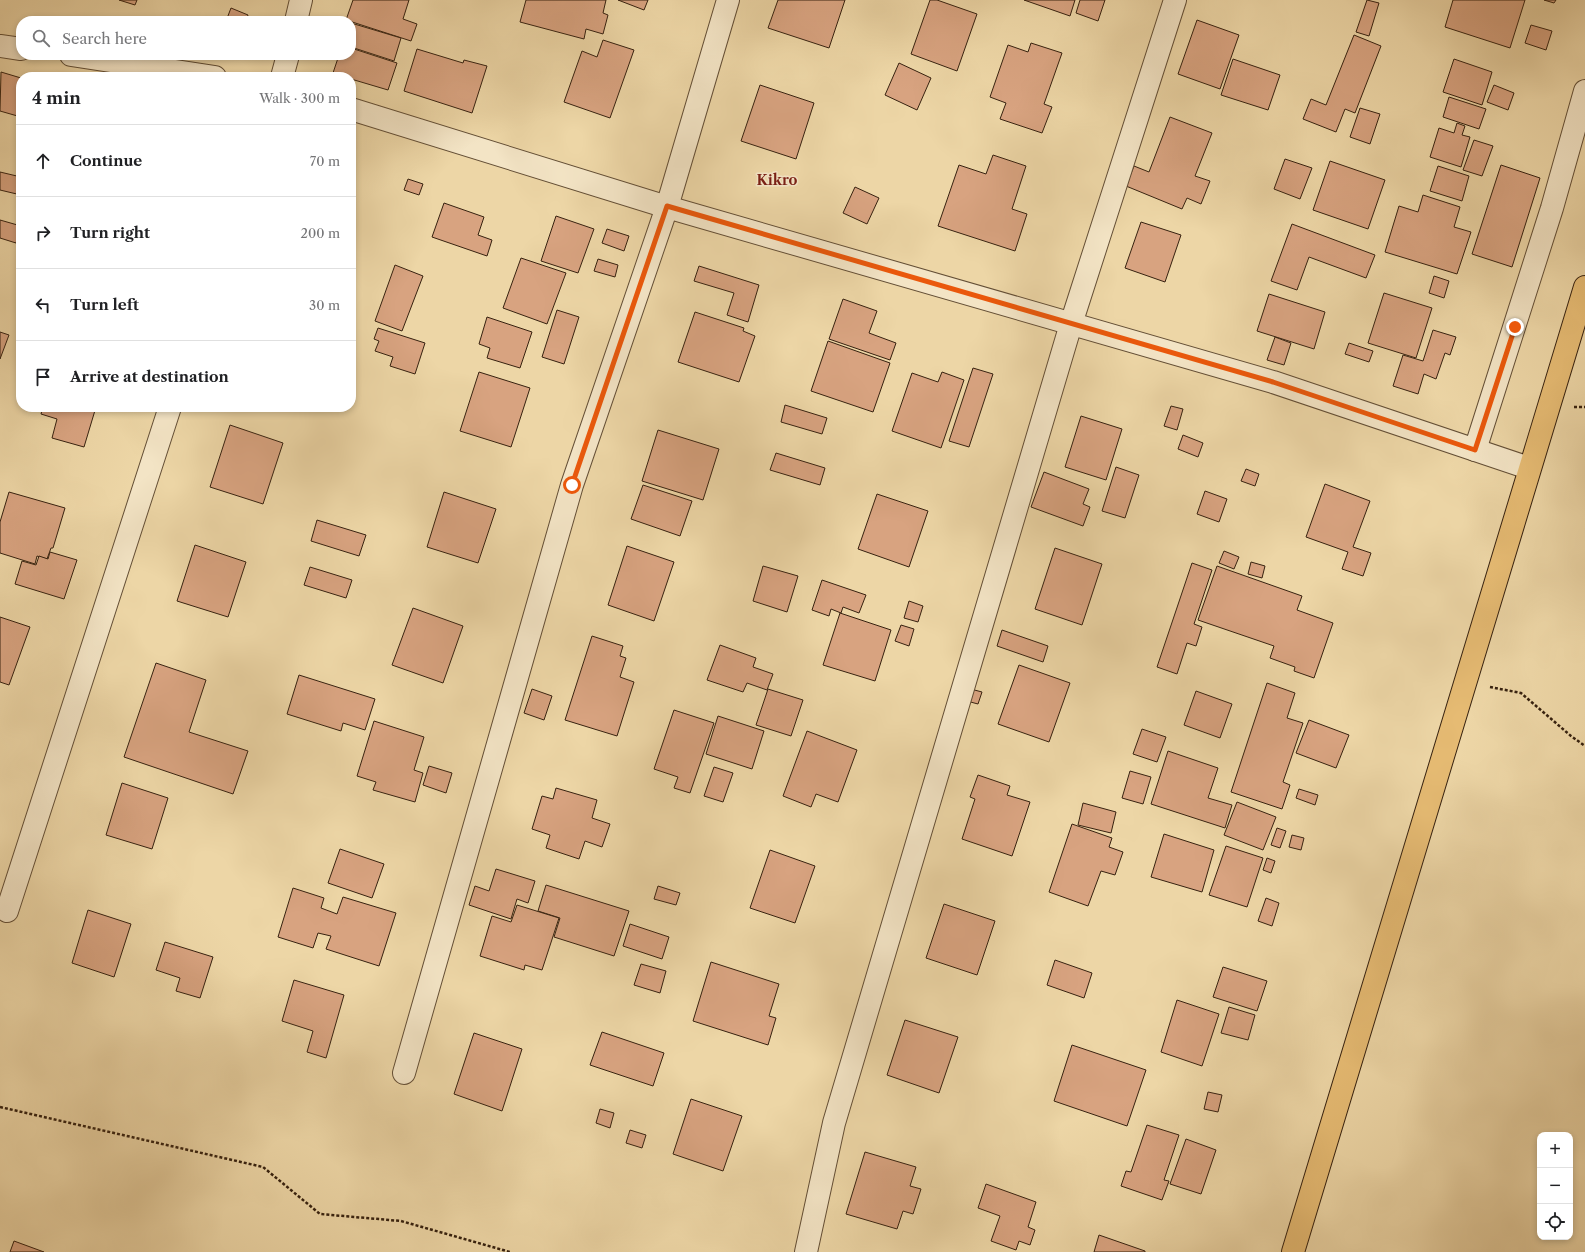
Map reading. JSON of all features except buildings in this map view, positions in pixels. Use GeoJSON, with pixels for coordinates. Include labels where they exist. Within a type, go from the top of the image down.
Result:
{"type":"FeatureCollection","features":[{"type":"Feature","properties":{"kind":"highway"},"geometry":{"type":"LineString","coordinates":[[1293,1252],[1464,681],[1585,287]]}},
{"type":"Feature","properties":{"kind":"street"},"geometry":{"type":"LineString","coordinates":[[297,16],[301,0]]}},
{"type":"Feature","properties":{"kind":"street"},"geometry":{"type":"LineString","coordinates":[[404,1073],[572,485],[667,206],[728,0]]}},
{"type":"Feature","properties":{"kind":"street"},"geometry":{"type":"LineString","coordinates":[[806,1252],[834,1123],[1072,324],[1174,0]]}},
{"type":"Feature","properties":{"kind":"street"},"geometry":{"type":"LineString","coordinates":[[0,46],[16,48]]}},
{"type":"Feature","properties":{"kind":"street"},"geometry":{"type":"LineString","coordinates":[[104,60],[182,72]]}},
{"type":"Feature","properties":{"kind":"street"},"geometry":{"type":"LineString","coordinates":[[283,72],[287,60]]}},
{"type":"Feature","properties":{"kind":"street"},"geometry":{"type":"LineString","coordinates":[[1475,450],[1552,208],[1585,91]]}},
{"type":"Feature","properties":{"kind":"street"},"geometry":{"type":"LineString","coordinates":[[356,111],[667,206],[1273,382],[1529,468]]}},
{"type":"Feature","properties":{"kind":"street"},"geometry":{"type":"LineString","coordinates":[[7,911],[168,412]]}},
{"type":"Feature","properties":{"kind":"path"},"geometry":{"type":"LineString","coordinates":[[1464,681],[1521,693],[1571,736],[1585,746]]}},
{"type":"Feature","properties":{"kind":"path"},"geometry":{"type":"LineString","coordinates":[[0,1107],[263,1167],[320,1214],[401,1222],[510,1252]]}},
{"type":"Feature","properties":{"kind":"district","name":"Kikro"},"geometry":{"type":"Point","coordinates":[777,180]}},
{"type":"Feature","properties":{"kind":"route"},"geometry":{"type":"LineString","coordinates":[[572,485],[667,206],[1273,382],[1475,450],[1515,327]]}}]}
